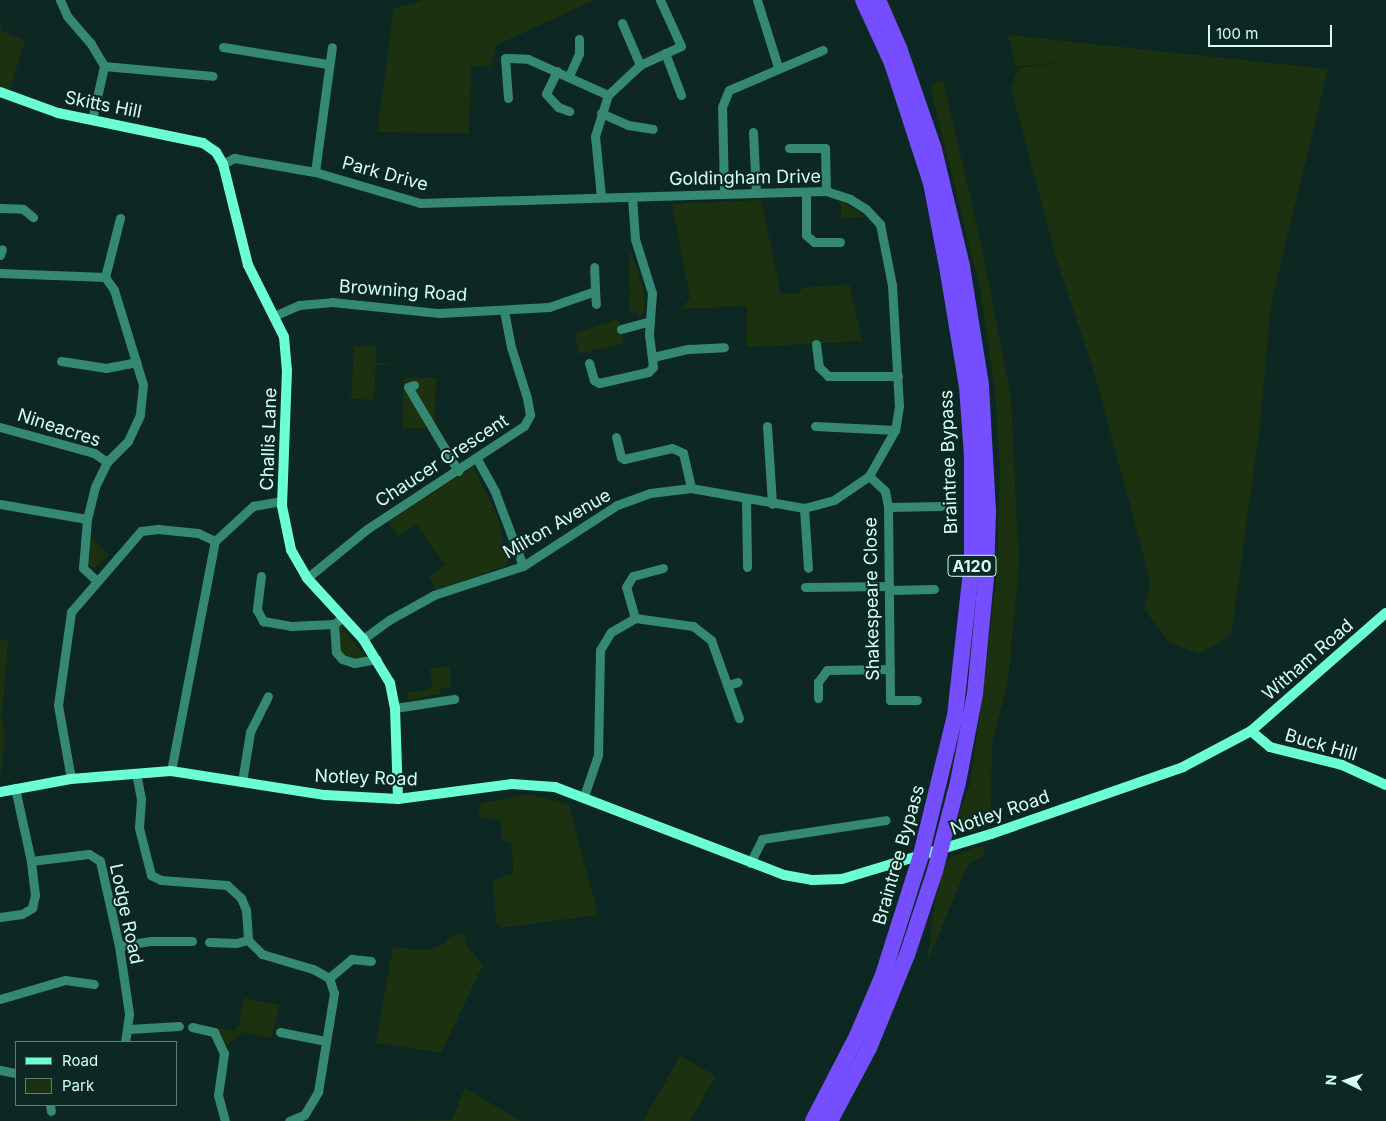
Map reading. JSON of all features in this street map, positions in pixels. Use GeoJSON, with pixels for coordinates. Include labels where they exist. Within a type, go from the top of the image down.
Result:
{"type":"FeatureCollection","features":[{"type":"Feature","properties":{"kind":"highway","name":"Braintree Bypass"},"geometry":{"type":"LineString","coordinates":[[813,1121],[857,1036],[883,975],[921,855],[955,716],[972,563],[972,456],[967,387],[948,272],[928,174],[892,63],[863,0]]}},
{"type":"Feature","properties":{"kind":"highway","name":"Braintree Bypass"},"geometry":{"type":"LineString","coordinates":[[830,1121],[869,1048],[907,955],[935,871],[958,782],[974,694],[986,578],[988,511],[981,395],[962,266],[934,149],[899,48],[878,0]]}},
{"type":"Feature","properties":{"kind":"street"},"geometry":{"type":"LineString","coordinates":[[60,0],[67,16],[91,44],[104,66],[92,120]]}},
{"type":"Feature","properties":{"kind":"street"},"geometry":{"type":"LineString","coordinates":[[601,197],[595,136],[608,95],[640,64],[681,46],[660,0]]}},
{"type":"Feature","properties":{"kind":"street"},"geometry":{"type":"LineString","coordinates":[[756,0],[778,68]]}},
{"type":"Feature","properties":{"kind":"street"},"geometry":{"type":"LineString","coordinates":[[622,23],[640,64]]}},
{"type":"Feature","properties":{"kind":"street"},"geometry":{"type":"LineString","coordinates":[[569,76],[580,54],[578,39]]}},
{"type":"Feature","properties":{"kind":"street"},"geometry":{"type":"LineString","coordinates":[[223,47],[328,64]]}},
{"type":"Feature","properties":{"kind":"street"},"geometry":{"type":"LineString","coordinates":[[315,172],[328,64],[332,47]]}},
{"type":"Feature","properties":{"kind":"street"},"geometry":{"type":"LineString","coordinates":[[724,192],[722,107],[729,90],[823,50]]}},
{"type":"Feature","properties":{"kind":"street"},"geometry":{"type":"LineString","coordinates":[[665,54],[681,95]]}},
{"type":"Feature","properties":{"kind":"street"},"geometry":{"type":"LineString","coordinates":[[508,98],[505,58],[528,58],[608,95]]}},
{"type":"Feature","properties":{"kind":"street"},"geometry":{"type":"LineString","coordinates":[[104,66],[213,76]]}},
{"type":"Feature","properties":{"kind":"street"},"geometry":{"type":"LineString","coordinates":[[557,71],[546,94],[558,107],[569,111]]}},
{"type":"Feature","properties":{"kind":"street","name":"Skitts Hill"},"geometry":{"type":"LineString","coordinates":[[0,92],[58,113],[203,143]]}},
{"type":"Feature","properties":{"kind":"street"},"geometry":{"type":"LineString","coordinates":[[601,113],[628,125],[653,129]]}},
{"type":"Feature","properties":{"kind":"street"},"geometry":{"type":"LineString","coordinates":[[753,132],[756,193]]}},
{"type":"Feature","properties":{"kind":"street","name":"Challis Lane"},"geometry":{"type":"LineString","coordinates":[[203,143],[216,152],[223,164],[248,265],[284,337],[287,370],[282,501],[253,506],[216,540]]}},
{"type":"Feature","properties":{"kind":"street"},"geometry":{"type":"LineString","coordinates":[[790,148],[825,148],[826,191]]}},
{"type":"Feature","properties":{"kind":"street","name":"Park Drive"},"geometry":{"type":"LineString","coordinates":[[223,164],[234,158],[315,172],[420,203],[601,197]]}},
{"type":"Feature","properties":{"kind":"street","name":"Goldingham Drive"},"geometry":{"type":"LineString","coordinates":[[601,197],[724,192],[826,191],[858,204],[880,224],[890,263],[899,406],[895,430],[869,476],[834,500],[804,508],[746,500],[691,488]]}},
{"type":"Feature","properties":{"kind":"street"},"geometry":{"type":"LineString","coordinates":[[806,192],[806,235],[814,242],[840,242]]}},
{"type":"Feature","properties":{"kind":"street"},"geometry":{"type":"LineString","coordinates":[[589,363],[594,380],[599,383],[648,372],[653,367],[650,321],[652,293],[636,239],[632,197]]}},
{"type":"Feature","properties":{"kind":"street"},"geometry":{"type":"LineString","coordinates":[[0,208],[23,209],[33,217]]}},
{"type":"Feature","properties":{"kind":"street"},"geometry":{"type":"LineString","coordinates":[[96,580],[83,568],[86,519],[95,487],[107,462],[128,441],[140,415],[142,385],[114,290],[105,277],[120,218]]}},
{"type":"Feature","properties":{"kind":"street"},"geometry":{"type":"LineString","coordinates":[[594,267],[596,304]]}},
{"type":"Feature","properties":{"kind":"street"},"geometry":{"type":"LineString","coordinates":[[0,273],[105,277]]}},
{"type":"Feature","properties":{"kind":"street","name":"Browning Road"},"geometry":{"type":"LineString","coordinates":[[274,316],[299,305],[332,302],[439,313],[504,311],[549,307],[595,291]]}},
{"type":"Feature","properties":{"kind":"street","name":"Chaucer Crescent"},"geometry":{"type":"LineString","coordinates":[[307,578],[367,529],[524,426],[530,415],[504,311]]}},
{"type":"Feature","properties":{"kind":"street"},"geometry":{"type":"LineString","coordinates":[[621,329],[650,321]]}},
{"type":"Feature","properties":{"kind":"street"},"geometry":{"type":"LineString","coordinates":[[816,344],[818,367],[828,376],[898,376]]}},
{"type":"Feature","properties":{"kind":"street"},"geometry":{"type":"LineString","coordinates":[[653,357],[688,349],[724,348]]}},
{"type":"Feature","properties":{"kind":"street"},"geometry":{"type":"LineString","coordinates":[[61,361],[106,368],[136,362]]}},
{"type":"Feature","properties":{"kind":"street"},"geometry":{"type":"LineString","coordinates":[[414,385],[408,387],[458,471]]}},
{"type":"Feature","properties":{"kind":"street"},"geometry":{"type":"LineString","coordinates":[[767,426],[772,504]]}},
{"type":"Feature","properties":{"kind":"street"},"geometry":{"type":"LineString","coordinates":[[815,426],[895,430]]}},
{"type":"Feature","properties":{"kind":"street","name":"Nineacres"},"geometry":{"type":"LineString","coordinates":[[0,427],[94,453],[107,462]]}},
{"type":"Feature","properties":{"kind":"street"},"geometry":{"type":"LineString","coordinates":[[616,437],[621,457],[624,459],[672,448],[683,453],[691,488]]}},
{"type":"Feature","properties":{"kind":"street"},"geometry":{"type":"LineString","coordinates":[[476,459],[495,492],[524,566]]}},
{"type":"Feature","properties":{"kind":"street","name":"Shakespeare Close"},"geometry":{"type":"LineString","coordinates":[[869,476],[885,491],[888,507],[890,700],[917,700]]}},
{"type":"Feature","properties":{"kind":"street","name":"Milton Avenue"},"geometry":{"type":"LineString","coordinates":[[363,639],[389,620],[434,595],[524,566],[617,505],[650,493],[691,488]]}},
{"type":"Feature","properties":{"kind":"street"},"geometry":{"type":"LineString","coordinates":[[746,500],[747,567]]}},
{"type":"Feature","properties":{"kind":"street"},"geometry":{"type":"LineString","coordinates":[[282,501],[291,550],[307,578],[338,621],[363,639],[390,683],[395,708],[398,798]]}},
{"type":"Feature","properties":{"kind":"street"},"geometry":{"type":"LineString","coordinates":[[0,504],[86,519]]}},
{"type":"Feature","properties":{"kind":"street"},"geometry":{"type":"LineString","coordinates":[[888,507],[941,506]]}},
{"type":"Feature","properties":{"kind":"street"},"geometry":{"type":"LineString","coordinates":[[804,508],[808,568]]}},
{"type":"Feature","properties":{"kind":"street"},"geometry":{"type":"LineString","coordinates":[[71,778],[58,705],[72,612],[96,580],[141,531],[158,529],[198,533],[216,540],[171,771]]}},
{"type":"Feature","properties":{"kind":"street"},"geometry":{"type":"LineString","coordinates":[[635,618],[626,587],[633,576],[651,574],[663,568]]}},
{"type":"Feature","properties":{"kind":"street"},"geometry":{"type":"LineString","coordinates":[[261,576],[257,610],[263,621],[291,626],[338,621]]}},
{"type":"Feature","properties":{"kind":"street"},"geometry":{"type":"LineString","coordinates":[[806,588],[934,589]]}},
{"type":"Feature","properties":{"kind":"street","name":"Witham Road"},"geometry":{"type":"LineString","coordinates":[[1251,731],[1386,613]]}},
{"type":"Feature","properties":{"kind":"street"},"geometry":{"type":"LineString","coordinates":[[584,796],[598,755],[600,650],[611,632],[635,618],[693,626],[711,640],[739,718]]}},
{"type":"Feature","properties":{"kind":"street"},"geometry":{"type":"LineString","coordinates":[[338,621],[336,652],[342,659],[354,663],[377,659]]}},
{"type":"Feature","properties":{"kind":"street"},"geometry":{"type":"LineString","coordinates":[[818,698],[818,682],[827,670],[890,669]]}},
{"type":"Feature","properties":{"kind":"street"},"geometry":{"type":"LineString","coordinates":[[728,685],[738,682]]}},
{"type":"Feature","properties":{"kind":"street"},"geometry":{"type":"LineString","coordinates":[[242,782],[250,732],[268,696]]}},
{"type":"Feature","properties":{"kind":"street"},"geometry":{"type":"LineString","coordinates":[[395,708],[454,699]]}},
{"type":"Feature","properties":{"kind":"street","name":"Notley Road"},"geometry":{"type":"LineString","coordinates":[[0,792],[71,778],[171,771],[325,795],[398,798],[512,784],[554,787],[584,796],[784,876],[812,880],[842,879],[872,873],[991,834],[1183,767],[1251,731]]}},
{"type":"Feature","properties":{"kind":"street","name":"Buck Hill"},"geometry":{"type":"LineString","coordinates":[[1251,731],[1270,747],[1342,765],[1386,785]]}},
{"type":"Feature","properties":{"kind":"street"},"geometry":{"type":"LineString","coordinates":[[136,773],[141,799],[139,828],[151,875],[161,880],[226,886],[241,898],[246,910],[248,940],[262,954],[313,969],[328,978],[334,993],[315,1102],[304,1115],[289,1121]]}},
{"type":"Feature","properties":{"kind":"street"},"geometry":{"type":"LineString","coordinates":[[0,917],[22,914],[32,908],[35,895],[31,860],[15,788]]}},
{"type":"Feature","properties":{"kind":"street"},"geometry":{"type":"LineString","coordinates":[[750,863],[762,839],[886,820]]}},
{"type":"Feature","properties":{"kind":"street","name":"Lodge Road"},"geometry":{"type":"LineString","coordinates":[[31,860],[89,854],[100,861],[119,946],[128,1029],[125,1041]]}},
{"type":"Feature","properties":{"kind":"street"},"geometry":{"type":"LineString","coordinates":[[119,946],[150,940],[192,941]]}},
{"type":"Feature","properties":{"kind":"street"},"geometry":{"type":"LineString","coordinates":[[209,942],[236,943],[248,940]]}},
{"type":"Feature","properties":{"kind":"street"},"geometry":{"type":"LineString","coordinates":[[328,978],[352,959],[371,961]]}},
{"type":"Feature","properties":{"kind":"street"},"geometry":{"type":"LineString","coordinates":[[0,1000],[65,980],[94,984]]}},
{"type":"Feature","properties":{"kind":"street"},"geometry":{"type":"LineString","coordinates":[[128,1029],[179,1026]]}},
{"type":"Feature","properties":{"kind":"street"},"geometry":{"type":"LineString","coordinates":[[192,1027],[214,1032],[224,1053],[218,1095],[225,1121]]}},
{"type":"Feature","properties":{"kind":"street"},"geometry":{"type":"LineString","coordinates":[[280,1032],[326,1041]]}},
{"type":"Feature","properties":{"kind":"street"},"geometry":{"type":"LineString","coordinates":[[0,1070],[15,1073]]}},
{"type":"Feature","properties":{"kind":"green space"},"geometry":{"type":"Polygon","coordinates":[[[424,0],[594,0],[497,45],[491,66],[471,67],[469,134],[377,132],[394,8],[424,0]]]}},
{"type":"Feature","properties":{"kind":"green space"},"geometry":{"type":"Polygon","coordinates":[[[0,21],[2,31],[25,40],[10,90],[0,87],[0,21]]]}},
{"type":"Feature","properties":{"kind":"green space"},"geometry":{"type":"Polygon","coordinates":[[[1008,35],[1328,69],[1271,304],[1260,426],[1231,635],[1199,654],[1170,643],[1144,609],[1151,584],[1095,375],[1057,261],[1011,88],[1018,68],[1071,61],[1016,67],[1008,35]]]}},
{"type":"Feature","properties":{"kind":"green space"},"geometry":{"type":"Polygon","coordinates":[[[943,80],[980,239],[1011,396],[1019,565],[1008,681],[992,743],[991,821],[952,835],[971,780],[985,674],[997,571],[1000,467],[995,392],[981,293],[930,86],[943,80]]]}},
{"type":"Feature","properties":{"kind":"green space"},"geometry":{"type":"Polygon","coordinates":[[[761,200],[781,294],[799,293],[802,288],[849,284],[862,341],[746,347],[747,306],[682,309],[690,297],[672,204],[761,200]]]}},
{"type":"Feature","properties":{"kind":"green space"},"geometry":{"type":"Polygon","coordinates":[[[841,201],[858,211],[865,217],[841,218],[841,201]]]}},
{"type":"Feature","properties":{"kind":"green space"},"geometry":{"type":"Polygon","coordinates":[[[629,247],[644,290],[645,311],[639,318],[637,312],[630,314],[629,247]]]}},
{"type":"Feature","properties":{"kind":"green space"},"geometry":{"type":"Polygon","coordinates":[[[618,319],[624,343],[579,354],[575,333],[618,319]]]}},
{"type":"Feature","properties":{"kind":"green space"},"geometry":{"type":"Polygon","coordinates":[[[354,346],[377,346],[376,363],[405,365],[376,365],[374,400],[351,399],[354,346]]]}},
{"type":"Feature","properties":{"kind":"green space"},"geometry":{"type":"Polygon","coordinates":[[[404,377],[436,378],[434,429],[402,428],[404,377]]]}},
{"type":"Feature","properties":{"kind":"green space"},"geometry":{"type":"Polygon","coordinates":[[[473,467],[498,517],[508,565],[436,590],[429,577],[445,565],[416,524],[398,536],[388,522],[473,467]]]}},
{"type":"Feature","properties":{"kind":"green space"},"geometry":{"type":"Polygon","coordinates":[[[88,535],[109,555],[94,569],[86,562],[88,535]]]}},
{"type":"Feature","properties":{"kind":"green space"},"geometry":{"type":"Polygon","coordinates":[[[340,625],[366,657],[353,659],[343,654],[339,649],[337,627],[340,625]]]}},
{"type":"Feature","properties":{"kind":"green space"},"geometry":{"type":"Polygon","coordinates":[[[0,639],[8,640],[2,721],[5,739],[0,781],[0,639]]]}},
{"type":"Feature","properties":{"kind":"green space"},"geometry":{"type":"Polygon","coordinates":[[[450,666],[451,688],[440,689],[440,694],[408,700],[407,693],[433,688],[430,669],[450,666]]]}},
{"type":"Feature","properties":{"kind":"green space"},"geometry":{"type":"Polygon","coordinates":[[[529,794],[569,805],[598,915],[501,928],[496,921],[493,880],[513,873],[512,845],[509,841],[502,841],[501,821],[478,817],[481,803],[529,794]]]}},
{"type":"Feature","properties":{"kind":"green space"},"geometry":{"type":"Polygon","coordinates":[[[975,847],[985,847],[984,856],[968,864],[927,963],[935,901],[944,861],[975,847]]]}},
{"type":"Feature","properties":{"kind":"green space"},"geometry":{"type":"Polygon","coordinates":[[[465,933],[466,945],[483,965],[441,1053],[376,1043],[393,947],[427,950],[444,944],[449,937],[465,933]]]}},
{"type":"Feature","properties":{"kind":"green space"},"geometry":{"type":"Polygon","coordinates":[[[244,998],[280,1005],[271,1038],[243,1032],[224,1047],[216,1028],[234,1031],[239,1025],[244,998]]]}},
{"type":"Feature","properties":{"kind":"green space"},"geometry":{"type":"Polygon","coordinates":[[[680,1056],[716,1076],[690,1121],[643,1121],[680,1056]]]}},
{"type":"Feature","properties":{"kind":"green space"},"geometry":{"type":"Polygon","coordinates":[[[465,1088],[521,1121],[363,1121],[452,1120],[465,1088]]]}}]}
